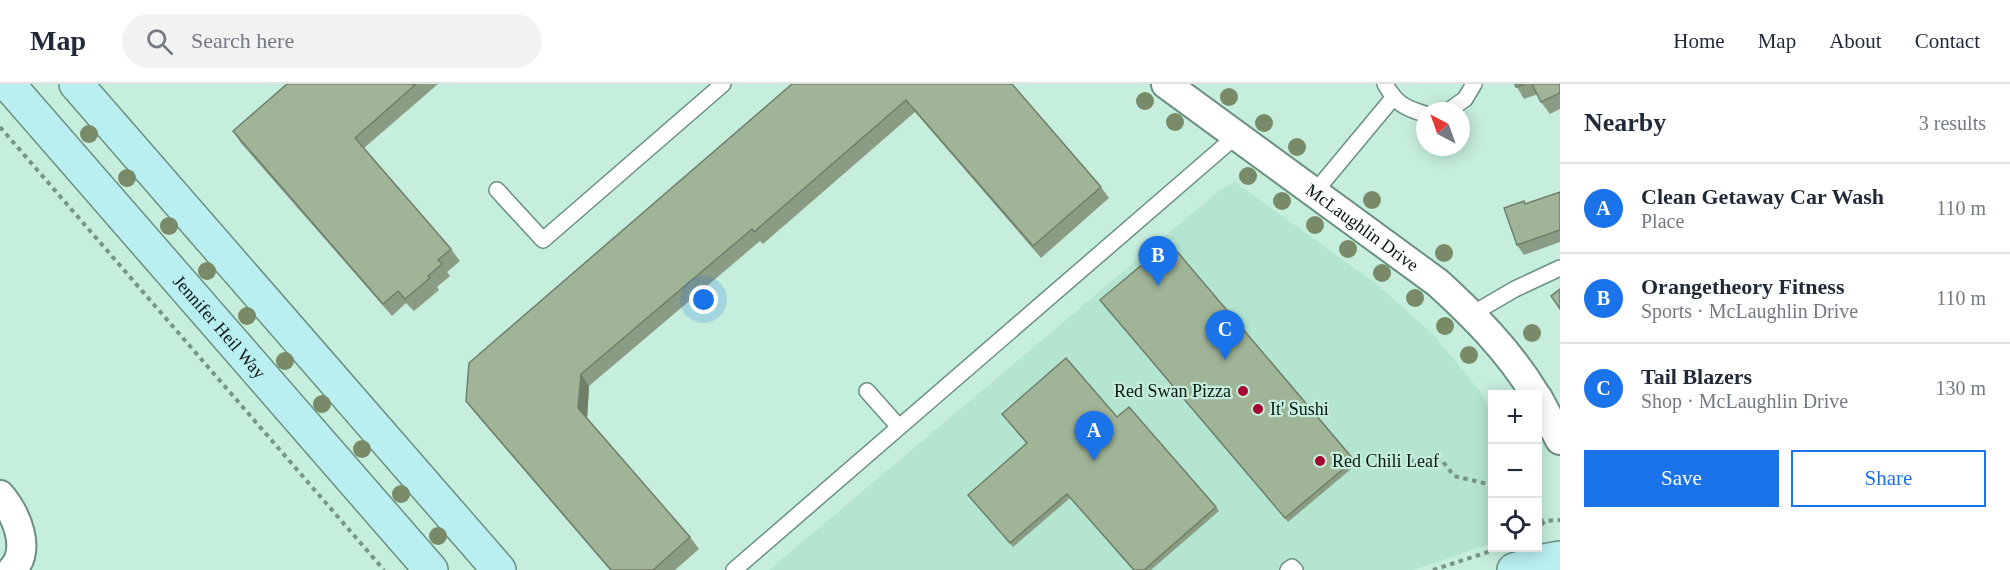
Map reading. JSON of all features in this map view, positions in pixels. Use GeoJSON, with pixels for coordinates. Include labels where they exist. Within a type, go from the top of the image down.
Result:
{"type":"FeatureCollection","features":[{"type":"Feature","properties":{"kind":"main road","name":"Jennifer Heil Way"},"geometry":{"type":"LineString","coordinates":[[8,84],[431,570]]}},
{"type":"Feature","properties":{"kind":"main road"},"geometry":{"type":"LineString","coordinates":[[76,84],[499,570]]}},
{"type":"Feature","properties":{"kind":"main road"},"geometry":{"type":"LineString","coordinates":[[1504,560],[1543,561],[1560,558]]}},
{"type":"Feature","properties":{"kind":"street","name":"McLaughlin Drive"},"geometry":{"type":"LineString","coordinates":[[1166,84],[1438,283],[1472,314],[1520,370],[1532,390]]}},
{"type":"Feature","properties":{"kind":"street","name":"McLaughlin Drive"},"geometry":{"type":"LineString","coordinates":[[1542,407],[1560,440]]}},
{"type":"Feature","properties":{"kind":"street"},"geometry":{"type":"LineString","coordinates":[[0,495],[18,523],[23,542],[12,570]]}},
{"type":"Feature","properties":{"kind":"lane"},"geometry":{"type":"LineString","coordinates":[[497,190],[543,240],[723,84]]}},
{"type":"Feature","properties":{"kind":"lane"},"geometry":{"type":"LineString","coordinates":[[1385,84],[1393,98],[1409,110],[1416,112]]}},
{"type":"Feature","properties":{"kind":"lane"},"geometry":{"type":"LineString","coordinates":[[1461,102],[1474,84]]}},
{"type":"Feature","properties":{"kind":"lane"},"geometry":{"type":"LineString","coordinates":[[1314,193],[1393,98]]}},
{"type":"Feature","properties":{"kind":"lane"},"geometry":{"type":"LineString","coordinates":[[734,570],[1236,136]]}},
{"type":"Feature","properties":{"kind":"lane"},"geometry":{"type":"LineString","coordinates":[[1472,314],[1515,289],[1560,268]]}},
{"type":"Feature","properties":{"kind":"lane"},"geometry":{"type":"LineString","coordinates":[[867,391],[898,427]]}},
{"type":"Feature","properties":{"kind":"lane"},"geometry":{"type":"LineString","coordinates":[[1288,570],[1292,567],[1295,570]]}},
{"type":"Feature","properties":{"kind":"path"},"geometry":{"type":"LineString","coordinates":[[0,127],[384,570]]}},
{"type":"Feature","properties":{"kind":"path"},"geometry":{"type":"LineString","coordinates":[[1409,461],[1441,459],[1454,476],[1488,483]]}},
{"type":"Feature","properties":{"kind":"path"},"geometry":{"type":"LineString","coordinates":[[1542,525],[1544,521],[1560,520]]}},
{"type":"Feature","properties":{"kind":"path"},"geometry":{"type":"LineString","coordinates":[[1433,570],[1504,560]]}},
{"type":"Feature","properties":{"kind":"shaded area"},"geometry":{"type":"Polygon","coordinates":[[[1235,182],[1375,283],[1433,334],[1479,390],[1488,406],[1488,544],[1414,570],[769,570],[1220,190],[1235,182]]]}},
{"type":"Feature","properties":{"kind":"building"},"geometry":{"type":"Polygon","coordinates":[[[287,84],[416,84],[355,138],[451,249],[438,260],[442,264],[428,276],[430,278],[405,299],[398,291],[383,304],[233,131],[287,84]]]}},
{"type":"Feature","properties":{"kind":"building"},"geometry":{"type":"Polygon","coordinates":[[[792,84],[1012,84],[1101,187],[1033,246],[906,100],[754,232],[752,229],[581,374],[578,408],[690,537],[653,570],[611,570],[466,401],[469,363],[792,84]]]}},
{"type":"Feature","properties":{"kind":"building"},"geometry":{"type":"Polygon","coordinates":[[[1532,84],[1560,84],[1560,93],[1541,102],[1532,84]]]}},
{"type":"Feature","properties":{"kind":"building"},"geometry":{"type":"Polygon","coordinates":[[[1560,192],[1560,230],[1517,245],[1504,208],[1524,201],[1525,204],[1560,192]]]}},
{"type":"Feature","properties":{"kind":"building"},"geometry":{"type":"Polygon","coordinates":[[[1169,242],[1354,460],[1285,518],[1100,300],[1169,242]]]}},
{"type":"Feature","properties":{"kind":"building"},"geometry":{"type":"Polygon","coordinates":[[[1560,289],[1560,309],[1551,296],[1560,289]]]}},
{"type":"Feature","properties":{"kind":"building"},"geometry":{"type":"Polygon","coordinates":[[[1066,358],[1117,417],[1129,407],[1216,507],[1144,570],[1134,570],[1067,494],[1010,543],[968,495],[1027,443],[1002,414],[1066,358]]]}},
{"type":"Feature","properties":{"kind":"place","name":"Orangetheory Fitness"},"geometry":{"type":"Point","coordinates":[1158,286]}},
{"type":"Feature","properties":{"kind":"place","name":"Tail Blazers"},"geometry":{"type":"Point","coordinates":[1225,360]}},
{"type":"Feature","properties":{"kind":"place","name":"Red Swan Pizza"},"geometry":{"type":"Point","coordinates":[1243,391]}},
{"type":"Feature","properties":{"kind":"place","name":"It' Sushi"},"geometry":{"type":"Point","coordinates":[1258,409]}},
{"type":"Feature","properties":{"kind":"place","name":"Clean Getaway Car Wash"},"geometry":{"type":"Point","coordinates":[1094,461]}},
{"type":"Feature","properties":{"kind":"place","name":"Red Chili Leaf"},"geometry":{"type":"Point","coordinates":[1320,461]}}]}
